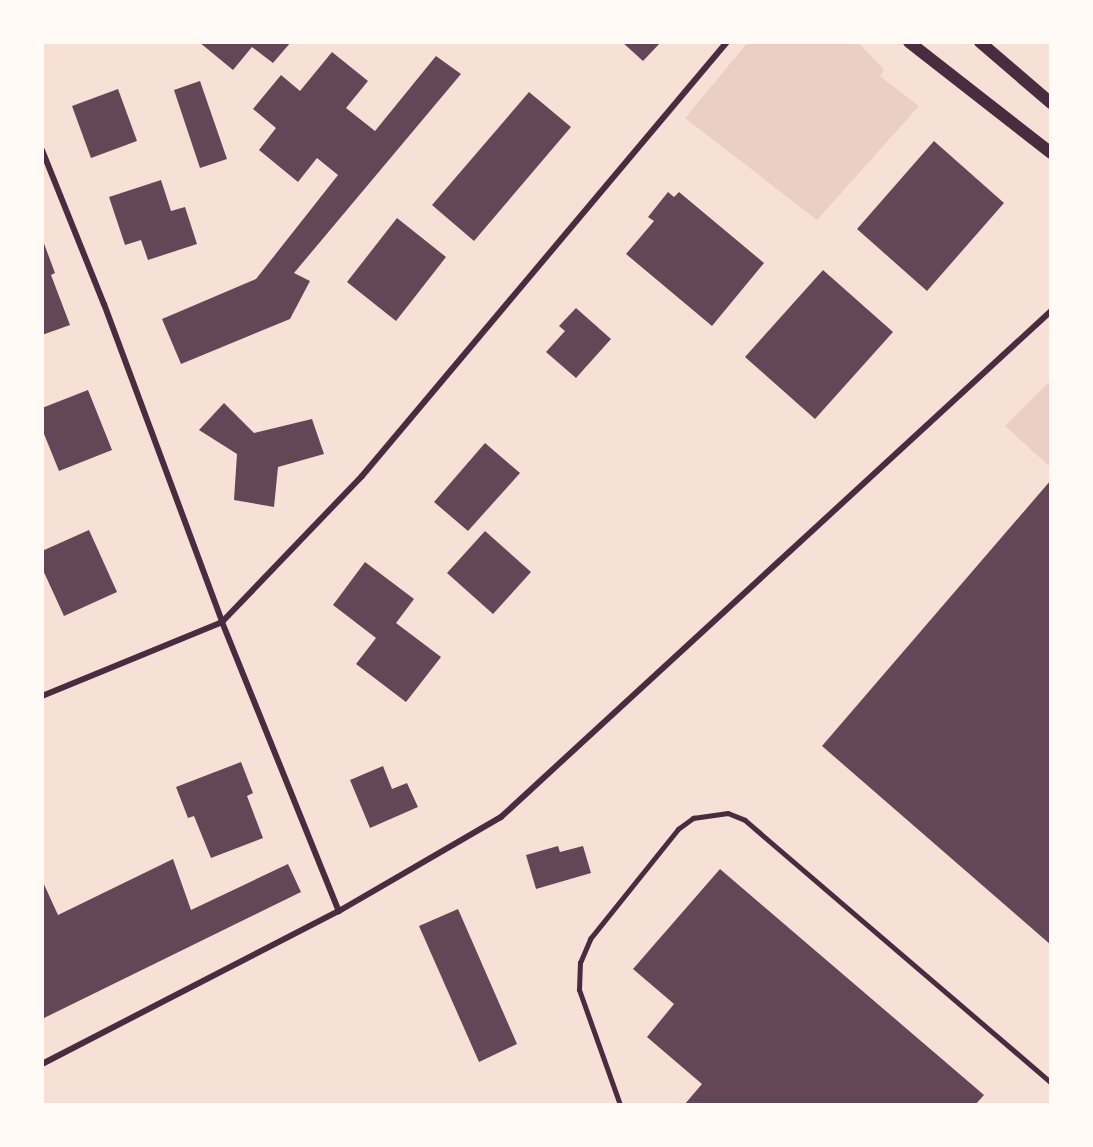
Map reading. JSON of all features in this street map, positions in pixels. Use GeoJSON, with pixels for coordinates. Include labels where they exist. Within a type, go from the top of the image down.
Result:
{"type":"FeatureCollection","features":[{"type":"Feature","properties":{"kind":"main road"},"geometry":{"type":"LineString","coordinates":[[909,42],[1051,153]]}},
{"type":"Feature","properties":{"kind":"main road"},"geometry":{"type":"LineString","coordinates":[[980,42],[1051,103]]}},
{"type":"Feature","properties":{"kind":"street"},"geometry":{"type":"LineString","coordinates":[[42,696],[222,622],[362,476],[728,42]]}},
{"type":"Feature","properties":{"kind":"street"},"geometry":{"type":"LineString","coordinates":[[42,150],[104,304],[222,622],[339,911]]}},
{"type":"Feature","properties":{"kind":"street"},"geometry":{"type":"LineString","coordinates":[[42,1064],[339,911],[501,817],[1051,311]]}},
{"type":"Feature","properties":{"kind":"lane"},"geometry":{"type":"LineString","coordinates":[[620,1105],[579,990],[580,963],[590,939],[678,830],[693,818],[728,813],[745,820],[1051,1082]]}},
{"type":"Feature","properties":{"kind":"shaded area"},"geometry":{"type":"Polygon","coordinates":[[[748,42],[858,42],[884,70],[880,76],[919,106],[817,220],[685,118],[748,42]]]}},
{"type":"Feature","properties":{"kind":"shaded area"},"geometry":{"type":"Polygon","coordinates":[[[1051,380],[1051,468],[1005,426],[1051,380]]]}},
{"type":"Feature","properties":{"kind":"building"},"geometry":{"type":"Polygon","coordinates":[[[199,42],[291,42],[273,63],[252,47],[233,70],[199,42]]]}},
{"type":"Feature","properties":{"kind":"building"},"geometry":{"type":"Polygon","coordinates":[[[622,42],[661,42],[643,61],[622,42]]]}},
{"type":"Feature","properties":{"kind":"building"},"geometry":{"type":"Polygon","coordinates":[[[332,52],[368,81],[346,108],[375,131],[436,56],[461,74],[294,273],[310,281],[290,319],[181,364],[162,319],[256,279],[338,175],[317,158],[298,182],[259,150],[276,128],[253,109],[281,75],[300,91],[332,52]]]}},
{"type":"Feature","properties":{"kind":"building"},"geometry":{"type":"Polygon","coordinates":[[[200,81],[227,159],[200,168],[174,90],[200,81]]]}},
{"type":"Feature","properties":{"kind":"building"},"geometry":{"type":"Polygon","coordinates":[[[118,89],[137,141],[91,158],[72,106],[118,89]]]}},
{"type":"Feature","properties":{"kind":"building"},"geometry":{"type":"Polygon","coordinates":[[[529,92],[571,127],[474,241],[432,205],[529,92]]]}},
{"type":"Feature","properties":{"kind":"building"},"geometry":{"type":"Polygon","coordinates":[[[934,141],[1004,203],[927,291],[857,229],[934,141]]]}},
{"type":"Feature","properties":{"kind":"building"},"geometry":{"type":"Polygon","coordinates":[[[161,180],[171,211],[185,207],[197,244],[148,260],[141,240],[125,245],[109,197],[161,180]]]}},
{"type":"Feature","properties":{"kind":"building"},"geometry":{"type":"Polygon","coordinates":[[[668,192],[674,197],[679,192],[764,263],[712,326],[626,254],[654,221],[648,217],[668,192]]]}},
{"type":"Feature","properties":{"kind":"building"},"geometry":{"type":"Polygon","coordinates":[[[397,218],[446,257],[396,321],[347,282],[397,218]]]}},
{"type":"Feature","properties":{"kind":"building"},"geometry":{"type":"Polygon","coordinates":[[[42,238],[55,273],[51,275],[70,325],[42,335],[42,238]]]}},
{"type":"Feature","properties":{"kind":"building"},"geometry":{"type":"Polygon","coordinates":[[[823,270],[893,332],[815,419],[745,357],[823,270]]]}},
{"type":"Feature","properties":{"kind":"building"},"geometry":{"type":"Polygon","coordinates":[[[576,308],[611,339],[576,378],[546,352],[565,331],[559,326],[576,308]]]}},
{"type":"Feature","properties":{"kind":"building"},"geometry":{"type":"Polygon","coordinates":[[[88,390],[112,450],[59,471],[42,429],[42,408],[88,390]]]}},
{"type":"Feature","properties":{"kind":"building"},"geometry":{"type":"Polygon","coordinates":[[[224,403],[254,433],[312,419],[324,454],[278,467],[274,507],[234,500],[237,454],[199,430],[224,403]]]}},
{"type":"Feature","properties":{"kind":"building"},"geometry":{"type":"Polygon","coordinates":[[[485,443],[520,473],[468,531],[434,502],[485,443]]]}},
{"type":"Feature","properties":{"kind":"building"},"geometry":{"type":"Polygon","coordinates":[[[1051,480],[1051,945],[822,746],[1051,480]]]}},
{"type":"Feature","properties":{"kind":"building"},"geometry":{"type":"Polygon","coordinates":[[[89,530],[117,592],[64,616],[42,568],[42,551],[89,530]]]}},
{"type":"Feature","properties":{"kind":"building"},"geometry":{"type":"Polygon","coordinates":[[[485,531],[531,572],[493,614],[447,573],[485,531]]]}},
{"type":"Feature","properties":{"kind":"building"},"geometry":{"type":"Polygon","coordinates":[[[365,562],[414,599],[396,623],[441,657],[406,702],[356,664],[376,638],[333,605],[365,562]]]}},
{"type":"Feature","properties":{"kind":"building"},"geometry":{"type":"Polygon","coordinates":[[[241,762],[253,793],[247,796],[263,838],[211,858],[194,816],[188,818],[176,787],[241,762]]]}},
{"type":"Feature","properties":{"kind":"building"},"geometry":{"type":"Polygon","coordinates":[[[383,766],[392,789],[407,783],[418,807],[370,828],[350,780],[383,766]]]}},
{"type":"Feature","properties":{"kind":"building"},"geometry":{"type":"Polygon","coordinates":[[[558,846],[560,852],[583,846],[591,873],[536,889],[526,855],[558,846]]]}},
{"type":"Feature","properties":{"kind":"building"},"geometry":{"type":"Polygon","coordinates":[[[173,859],[191,910],[288,864],[301,892],[42,1019],[42,880],[58,915],[173,859]]]}},
{"type":"Feature","properties":{"kind":"building"},"geometry":{"type":"Polygon","coordinates":[[[720,869],[984,1095],[975,1105],[684,1105],[702,1084],[647,1037],[674,1004],[633,969],[720,869]]]}},
{"type":"Feature","properties":{"kind":"building"},"geometry":{"type":"Polygon","coordinates":[[[458,909],[517,1044],[479,1062],[419,926],[458,909]]]}}]}
